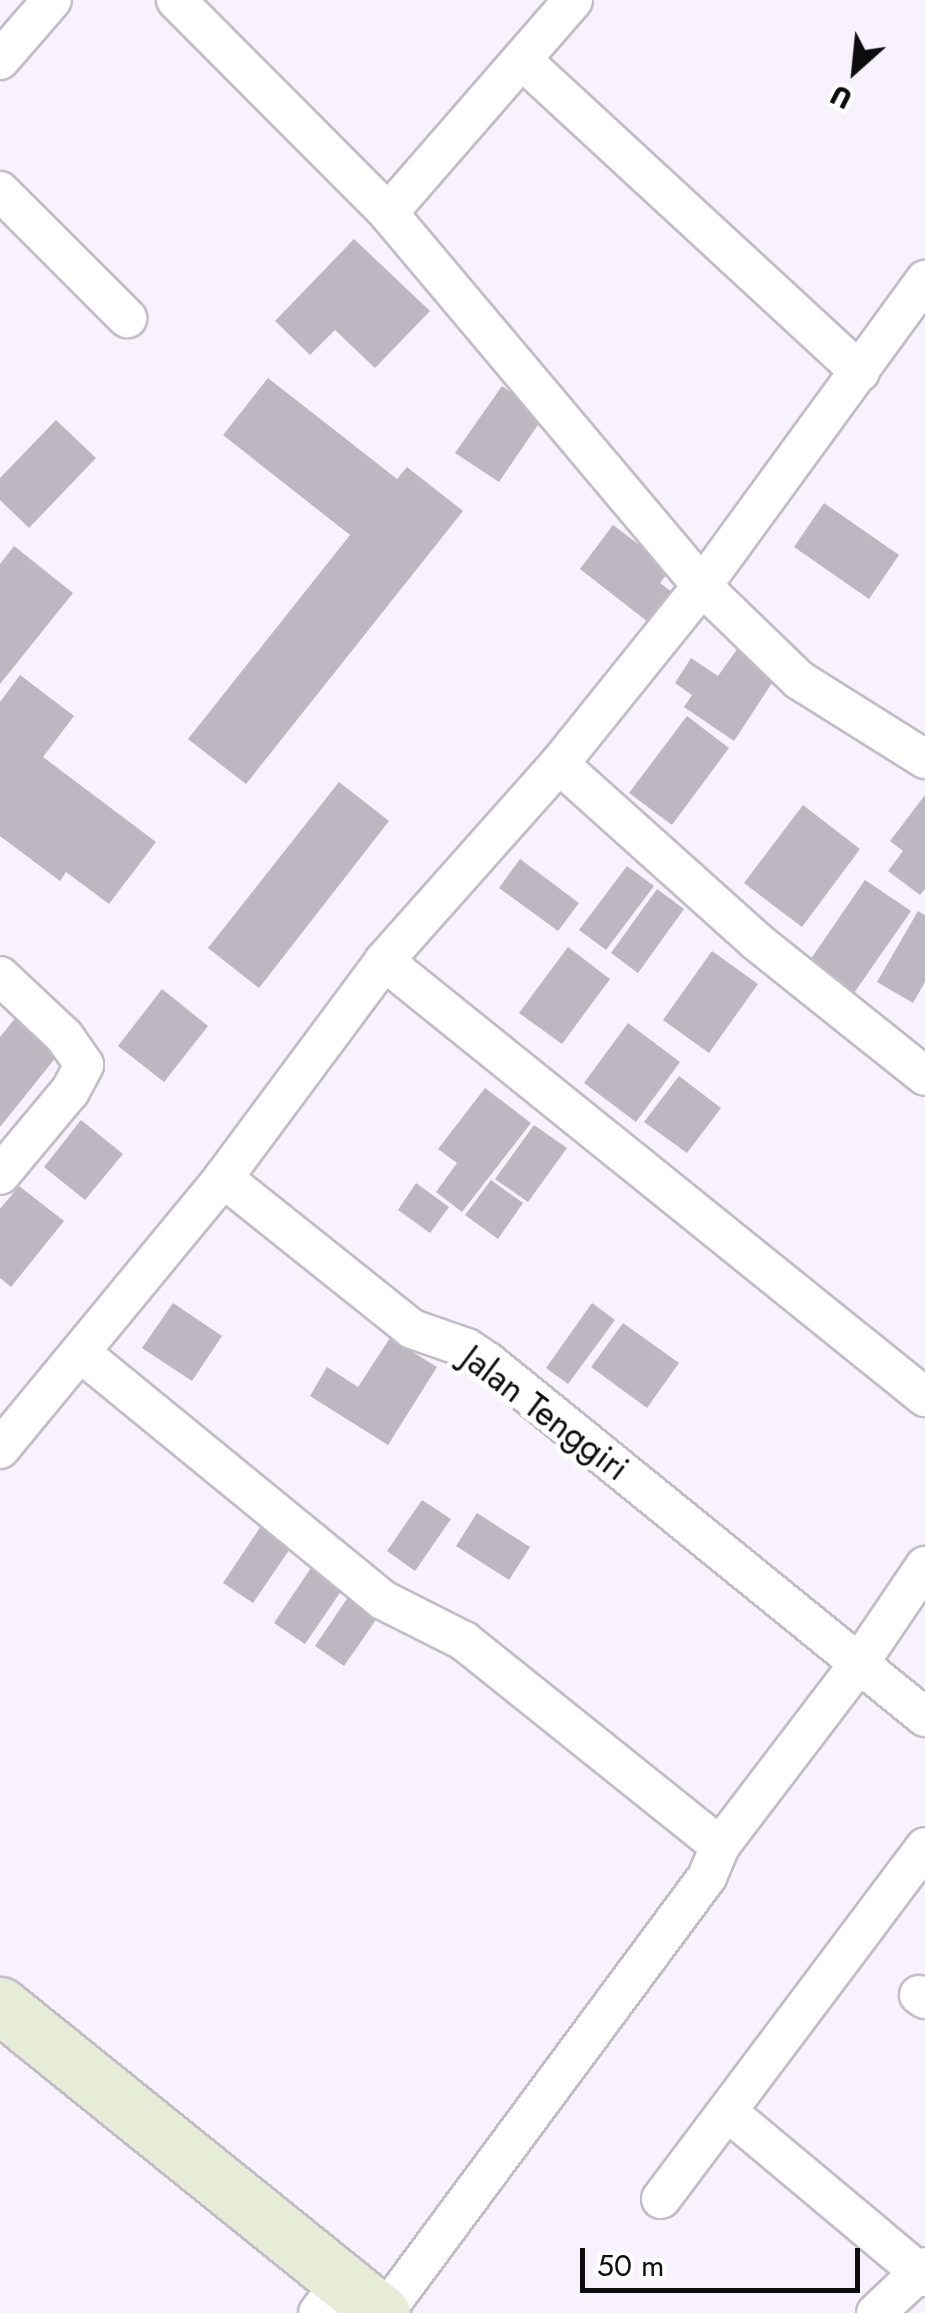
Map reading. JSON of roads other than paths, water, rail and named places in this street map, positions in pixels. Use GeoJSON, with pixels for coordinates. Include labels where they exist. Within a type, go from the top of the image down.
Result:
{"type":"FeatureCollection","features":[{"type":"Feature","properties":{"kind":"main road"},"geometry":{"type":"LineString","coordinates":[[0,2004],[357,2305]]}},
{"type":"Feature","properties":{"kind":"street"},"geometry":{"type":"LineString","coordinates":[[0,60],[52,0]]}},
{"type":"Feature","properties":{"kind":"street"},"geometry":{"type":"LineString","coordinates":[[176,0],[388,214],[702,586],[799,680],[925,759]]}},
{"type":"Feature","properties":{"kind":"street"},"geometry":{"type":"LineString","coordinates":[[388,214],[573,0]]}},
{"type":"Feature","properties":{"kind":"street"},"geometry":{"type":"LineString","coordinates":[[522,60],[860,372]]}},
{"type":"Feature","properties":{"kind":"street"},"geometry":{"type":"LineString","coordinates":[[0,191],[126,318]]}},
{"type":"Feature","properties":{"kind":"street"},"geometry":{"type":"LineString","coordinates":[[0,1449],[222,1178],[384,961],[559,764],[702,586],[925,280]]}},
{"type":"Feature","properties":{"kind":"street"},"geometry":{"type":"LineString","coordinates":[[559,764],[756,941],[925,1076]]}},
{"type":"Feature","properties":{"kind":"street"},"geometry":{"type":"LineString","coordinates":[[384,961],[925,1397]]}},
{"type":"Feature","properties":{"kind":"street"},"geometry":{"type":"LineString","coordinates":[[0,976],[64,1036],[84,1065],[70,1091],[0,1174]]}},
{"type":"Feature","properties":{"kind":"street","name":"Jalan Tenggiri"},"geometry":{"type":"LineString","coordinates":[[222,1178],[412,1329],[467,1348],[488,1362],[925,1717]]}},
{"type":"Feature","properties":{"kind":"street"},"geometry":{"type":"LineString","coordinates":[[81,1353],[383,1600],[464,1641],[720,1846]]}},
{"type":"Feature","properties":{"kind":"street"},"geometry":{"type":"LineString","coordinates":[[357,2305],[707,1876],[720,1846],[860,1662],[925,1566]]}},
{"type":"Feature","properties":{"kind":"street"},"geometry":{"type":"LineString","coordinates":[[661,2199],[924,1847]]}},
{"type":"Feature","properties":{"kind":"street"},"geometry":{"type":"LineString","coordinates":[[728,2113],[923,2273],[876,2313]]}}]}
